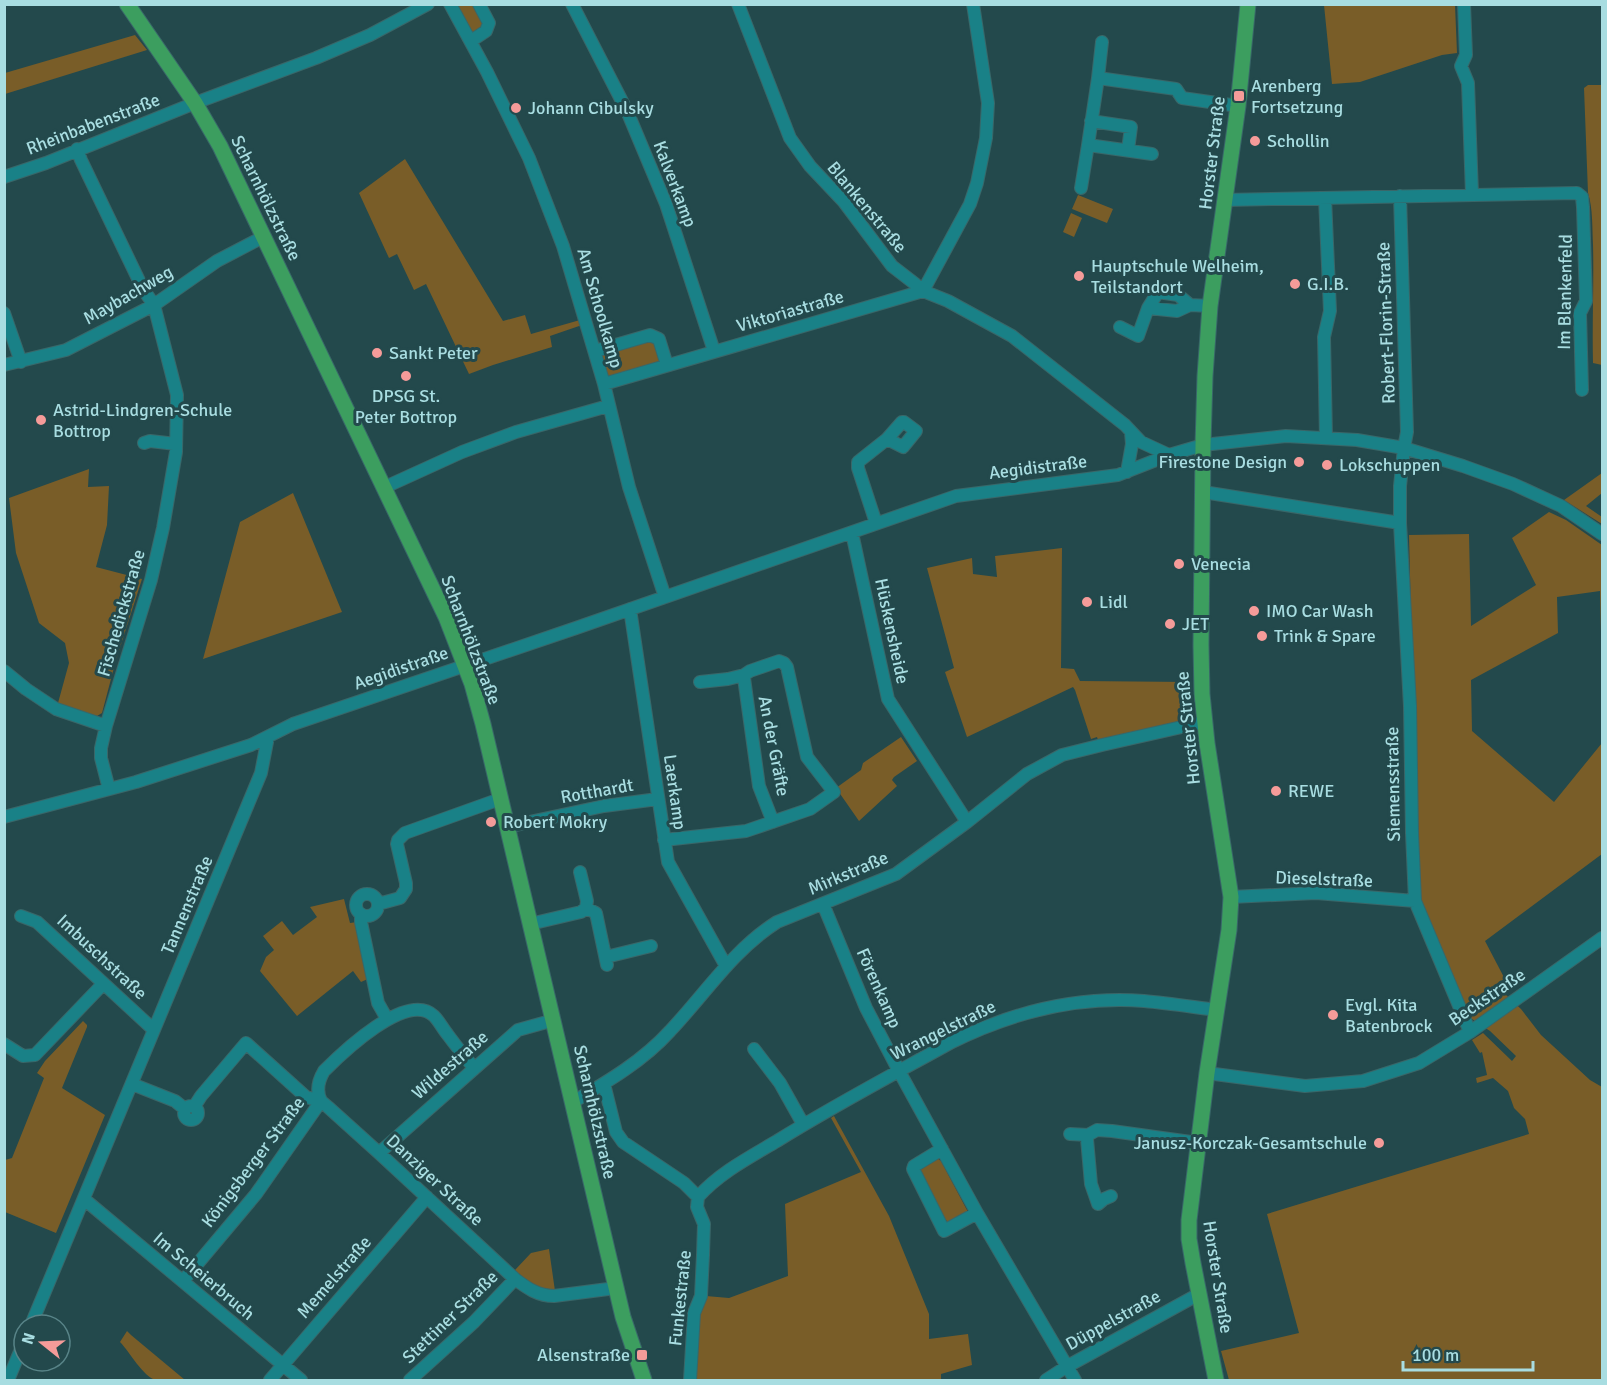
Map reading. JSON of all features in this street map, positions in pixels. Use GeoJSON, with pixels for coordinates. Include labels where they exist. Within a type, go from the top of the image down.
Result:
{"type":"FeatureCollection","features":[{"type":"Feature","properties":{"kind":"main road","name":"Horster Straße"},"geometry":{"type":"LineString","coordinates":[[1216,1380],[1191,1247],[1189,1220],[1207,1074],[1229,930],[1231,897],[1204,722],[1202,694],[1203,445],[1210,306],[1238,106],[1248,4]]}},
{"type":"Feature","properties":{"kind":"main road","name":"Scharnhölzstraße"},"geometry":{"type":"LineString","coordinates":[[130,9],[195,103],[220,146],[446,617],[465,665],[483,724],[616,1288],[629,1338],[644,1380]]}},
{"type":"Feature","properties":{"kind":"street"},"geometry":{"type":"LineString","coordinates":[[195,103],[316,58],[370,35],[428,4]]}},
{"type":"Feature","properties":{"kind":"street","name":"Am Schoolkamp"},"geometry":{"type":"LineString","coordinates":[[450,4],[471,40],[529,158],[563,246],[595,351],[629,488],[665,597]]}},
{"type":"Feature","properties":{"kind":"street"},"geometry":{"type":"LineString","coordinates":[[471,40],[486,31],[489,23],[479,4]]}},
{"type":"Feature","properties":{"kind":"street","name":"Kalverkamp"},"geometry":{"type":"LineString","coordinates":[[572,4],[627,111],[666,204],[714,351]]}},
{"type":"Feature","properties":{"kind":"street","name":"Blankenstraße"},"geometry":{"type":"LineString","coordinates":[[738,4],[790,138],[810,166],[844,202],[892,266],[923,291],[948,301],[1012,336],[1125,425],[1141,442],[1169,455]]}},
{"type":"Feature","properties":{"kind":"street"},"geometry":{"type":"LineString","coordinates":[[923,291],[970,204],[977,183],[986,138],[988,104],[973,4]]}},
{"type":"Feature","properties":{"kind":"street"},"geometry":{"type":"LineString","coordinates":[[1464,4],[1466,55],[1461,66],[1468,83],[1472,194]]}},
{"type":"Feature","properties":{"kind":"street"},"geometry":{"type":"LineString","coordinates":[[1081,188],[1102,42]]}},
{"type":"Feature","properties":{"kind":"street"},"geometry":{"type":"LineString","coordinates":[[1098,78],[1176,89],[1182,98],[1238,106]]}},
{"type":"Feature","properties":{"kind":"street","name":"Rheinbabenstraße"},"geometry":{"type":"LineString","coordinates":[[4,177],[46,163],[195,103]]}},
{"type":"Feature","properties":{"kind":"street"},"geometry":{"type":"LineString","coordinates":[[1091,121],[1131,127],[1128,150]]}},
{"type":"Feature","properties":{"kind":"street"},"geometry":{"type":"LineString","coordinates":[[1088,145],[1152,154]]}},
{"type":"Feature","properties":{"kind":"street","name":"Fischedickstraße"},"geometry":{"type":"LineString","coordinates":[[77,149],[143,289],[154,305],[177,395],[176,444],[163,528],[151,580],[101,748],[101,758],[109,789]]}},
{"type":"Feature","properties":{"kind":"street","name":"Im Blankenfeld"},"geometry":{"type":"LineString","coordinates":[[1226,200],[1577,193],[1582,197],[1586,301],[1580,313],[1582,390]]}},
{"type":"Feature","properties":{"kind":"street","name":"Robert-Florin-Straße"},"geometry":{"type":"LineString","coordinates":[[1400,196],[1407,421],[1404,448]]}},
{"type":"Feature","properties":{"kind":"street"},"geometry":{"type":"LineString","coordinates":[[1325,198],[1330,311],[1324,337],[1326,438]]}},
{"type":"Feature","properties":{"kind":"street","name":"Maybachweg"},"geometry":{"type":"LineString","coordinates":[[4,365],[66,350],[154,305],[217,261],[262,237]]}},
{"type":"Feature","properties":{"kind":"street","name":"Viktoriastraße"},"geometry":{"type":"LineString","coordinates":[[604,384],[923,291]]}},
{"type":"Feature","properties":{"kind":"street"},"geometry":{"type":"LineString","coordinates":[[1120,327],[1138,336],[1148,308],[1158,292],[1178,295],[1190,305]]}},
{"type":"Feature","properties":{"kind":"street"},"geometry":{"type":"LineString","coordinates":[[1148,308],[1177,311],[1190,305],[1210,306]]}},
{"type":"Feature","properties":{"kind":"street"},"geometry":{"type":"LineString","coordinates":[[4,313],[21,362]]}},
{"type":"Feature","properties":{"kind":"street"},"geometry":{"type":"LineString","coordinates":[[595,351],[654,335],[659,339],[667,365]]}},
{"type":"Feature","properties":{"kind":"street"},"geometry":{"type":"LineString","coordinates":[[383,488],[462,452],[516,432],[608,406]]}},
{"type":"Feature","properties":{"kind":"street"},"geometry":{"type":"LineString","coordinates":[[1127,472],[1132,444],[1131,432]]}},
{"type":"Feature","properties":{"kind":"street","name":"Aegidistraße"},"geometry":{"type":"LineString","coordinates":[[4,817],[136,782],[251,745],[293,724],[956,496],[1127,472],[1169,455],[1203,445],[1286,436],[1357,440],[1404,448],[1514,484],[1561,506],[1602,534]]}},
{"type":"Feature","properties":{"kind":"street"},"geometry":{"type":"LineString","coordinates":[[876,523],[857,464],[887,439]]}},
{"type":"Feature","properties":{"kind":"street"},"geometry":{"type":"LineString","coordinates":[[144,443],[150,441],[176,444]]}},
{"type":"Feature","properties":{"kind":"street","name":"Siemensstraße"},"geometry":{"type":"LineString","coordinates":[[1404,448],[1400,486],[1400,524],[1410,706],[1415,901],[1470,1032]]}},
{"type":"Feature","properties":{"kind":"street"},"geometry":{"type":"LineString","coordinates":[[1203,492],[1400,524]]}},
{"type":"Feature","properties":{"kind":"street","name":"Hüskensheide"},"geometry":{"type":"LineString","coordinates":[[852,533],[888,699],[967,822]]}},
{"type":"Feature","properties":{"kind":"street","name":"Laerkamp"},"geometry":{"type":"LineString","coordinates":[[630,609],[668,862],[726,966]]}},
{"type":"Feature","properties":{"kind":"street","name":"An der Gräfte"},"geometry":{"type":"LineString","coordinates":[[664,840],[746,831],[810,809],[834,792],[807,757],[787,667],[784,663],[773,662],[744,675],[728,679],[699,682]]}},
{"type":"Feature","properties":{"kind":"street"},"geometry":{"type":"LineString","coordinates":[[4,672],[56,709],[106,726]]}},
{"type":"Feature","properties":{"kind":"street","name":"An der Gräfte"},"geometry":{"type":"LineString","coordinates":[[744,675],[759,786],[773,822]]}},
{"type":"Feature","properties":{"kind":"street","name":"Mirkstraße"},"geometry":{"type":"LineString","coordinates":[[573,1102],[604,1084],[649,1052],[670,1032],[726,966],[762,931],[777,922],[896,874],[1027,774],[1062,755],[1204,722]]}},
{"type":"Feature","properties":{"kind":"street","name":"Tannenstraße"},"geometry":{"type":"LineString","coordinates":[[36,1313],[261,773],[268,737]]}},
{"type":"Feature","properties":{"kind":"street"},"geometry":{"type":"LineString","coordinates":[[378,903],[400,898],[406,889],[397,844],[401,836],[500,799]]}},
{"type":"Feature","properties":{"kind":"street","name":"Rotthardt"},"geometry":{"type":"LineString","coordinates":[[507,827],[603,806],[658,799]]}},
{"type":"Feature","properties":{"kind":"street"},"geometry":{"type":"LineString","coordinates":[[580,872],[586,908]]}},
{"type":"Feature","properties":{"kind":"street","name":"Dieselstraße"},"geometry":{"type":"LineString","coordinates":[[1231,897],[1316,893],[1415,901]]}},
{"type":"Feature","properties":{"kind":"street"},"geometry":{"type":"LineString","coordinates":[[361,914],[369,916],[376,912],[378,903],[373,896],[361,896],[356,907],[361,914],[378,1003],[387,1019]]}},
{"type":"Feature","properties":{"kind":"street","name":"Förenkamp"},"geometry":{"type":"LineString","coordinates":[[824,904],[866,1008],[898,1071],[977,1213],[1075,1380]]}},
{"type":"Feature","properties":{"kind":"street"},"geometry":{"type":"LineString","coordinates":[[530,924],[581,912],[586,908]]}},
{"type":"Feature","properties":{"kind":"street"},"geometry":{"type":"LineString","coordinates":[[586,908],[596,913],[607,961],[651,946]]}},
{"type":"Feature","properties":{"kind":"street","name":"Imbuschstraße"},"geometry":{"type":"LineString","coordinates":[[21,916],[37,922],[154,1030]]}},
{"type":"Feature","properties":{"kind":"street","name":"Beckstraße"},"geometry":{"type":"LineString","coordinates":[[1207,1074],[1305,1086],[1363,1081],[1419,1063],[1470,1032],[1602,938]]}},
{"type":"Feature","properties":{"kind":"street"},"geometry":{"type":"LineString","coordinates":[[4,1044],[23,1056],[35,1055],[103,984]]}},
{"type":"Feature","properties":{"kind":"street","name":"Wrangelstraße"},"geometry":{"type":"LineString","coordinates":[[698,1197],[728,1172],[804,1124],[974,1031],[1028,1012],[1074,1003],[1144,1001],[1217,1010]]}},
{"type":"Feature","properties":{"kind":"street","name":"Königsberger Straße"},"geometry":{"type":"LineString","coordinates":[[183,1281],[256,1194],[321,1101],[318,1087],[324,1071],[387,1019],[413,1010],[421,1010],[433,1015],[474,1068]]}},
{"type":"Feature","properties":{"kind":"street","name":"Wildestraße"},"geometry":{"type":"LineString","coordinates":[[379,1153],[518,1030],[554,1020]]}},
{"type":"Feature","properties":{"kind":"street","name":"Danziger Straße"},"geometry":{"type":"LineString","coordinates":[[132,1084],[190,1108],[246,1043],[306,1097],[321,1101],[515,1279],[530,1290],[546,1296],[616,1288]]}},
{"type":"Feature","properties":{"kind":"street"},"geometry":{"type":"LineString","coordinates":[[754,1049],[780,1083],[804,1124]]}},
{"type":"Feature","properties":{"kind":"street"},"geometry":{"type":"LineString","coordinates":[[604,1084],[619,1138],[684,1184],[698,1197]]}},
{"type":"Feature","properties":{"kind":"street"},"geometry":{"type":"LineString","coordinates":[[1070,1134],[1088,1135],[1097,1130],[1112,1131],[1198,1143]]}},
{"type":"Feature","properties":{"kind":"street"},"geometry":{"type":"LineString","coordinates":[[1088,1135],[1091,1184],[1098,1204],[1104,1198],[1111,1196]]}},
{"type":"Feature","properties":{"kind":"street"},"geometry":{"type":"LineString","coordinates":[[942,1149],[914,1166],[913,1169],[944,1231],[977,1213]]}},
{"type":"Feature","properties":{"kind":"street","name":"Memelstraße"},"geometry":{"type":"LineString","coordinates":[[270,1380],[427,1197]]}},
{"type":"Feature","properties":{"kind":"street","name":"Funkestraße"},"geometry":{"type":"LineString","coordinates":[[690,1380],[694,1313],[701,1296],[704,1245],[704,1221],[697,1207],[698,1197]]}},
{"type":"Feature","properties":{"kind":"street","name":"Im Scheierbruch"},"geometry":{"type":"LineString","coordinates":[[84,1198],[301,1380]]}},
{"type":"Feature","properties":{"kind":"street","name":"Stettiner Straße"},"geometry":{"type":"LineString","coordinates":[[410,1380],[478,1319],[515,1279]]}},
{"type":"Feature","properties":{"kind":"street","name":"Düppelstraße"},"geometry":{"type":"LineString","coordinates":[[1046,1380],[1199,1294]]}},
{"type":"Feature","properties":{"kind":"shaded area"},"geometry":{"type":"Polygon","coordinates":[[[457,5],[475,5],[485,26],[474,34],[471,32],[457,5]]]}},
{"type":"Feature","properties":{"kind":"shaded area"},"geometry":{"type":"Polygon","coordinates":[[[1324,5],[1455,5],[1457,53],[1442,55],[1360,82],[1332,84],[1324,5]]]}},
{"type":"Feature","properties":{"kind":"shaded area"},"geometry":{"type":"Polygon","coordinates":[[[135,35],[147,50],[5,94],[5,73],[135,35]]]}},
{"type":"Feature","properties":{"kind":"shaded area"},"geometry":{"type":"Polygon","coordinates":[[[1588,85],[1602,85],[1602,365],[1593,363],[1592,212],[1588,193],[1584,88],[1588,85]]]}},
{"type":"Feature","properties":{"kind":"shaded area"},"geometry":{"type":"Polygon","coordinates":[[[405,159],[503,321],[525,315],[531,334],[580,320],[582,325],[550,336],[552,347],[469,374],[426,284],[414,290],[397,254],[389,258],[359,193],[405,159]]]}},
{"type":"Feature","properties":{"kind":"shaded area"},"geometry":{"type":"Polygon","coordinates":[[[1078,195],[1113,209],[1107,223],[1072,209],[1078,195]]]}},
{"type":"Feature","properties":{"kind":"shaded area"},"geometry":{"type":"Polygon","coordinates":[[[1071,213],[1082,218],[1074,237],[1063,232],[1071,213]]]}},
{"type":"Feature","properties":{"kind":"shaded area"},"geometry":{"type":"Polygon","coordinates":[[[652,339],[661,358],[660,363],[608,377],[601,357],[603,353],[652,339]]]}},
{"type":"Feature","properties":{"kind":"shaded area"},"geometry":{"type":"Polygon","coordinates":[[[89,469],[88,487],[109,486],[107,525],[96,567],[142,579],[102,713],[97,716],[58,703],[69,663],[65,643],[39,623],[16,553],[9,498],[89,469]]]}},
{"type":"Feature","properties":{"kind":"shaded area"},"geometry":{"type":"Polygon","coordinates":[[[1602,473],[1602,493],[1586,506],[1602,517],[1602,524],[1564,500],[1602,473]]]}},
{"type":"Feature","properties":{"kind":"shaded area"},"geometry":{"type":"Polygon","coordinates":[[[293,493],[342,612],[203,659],[240,522],[293,493]]]}},
{"type":"Feature","properties":{"kind":"shaded area"},"geometry":{"type":"Polygon","coordinates":[[[1549,512],[1566,520],[1602,545],[1602,675],[1600,591],[1557,597],[1558,633],[1471,680],[1472,731],[1554,802],[1602,743],[1602,854],[1485,941],[1508,985],[1506,995],[1521,1009],[1541,1035],[1590,1080],[1602,1087],[1602,1380],[1229,1380],[1221,1351],[1299,1333],[1267,1214],[1529,1134],[1525,1119],[1514,1108],[1508,1091],[1493,1078],[1477,1083],[1476,1078],[1487,1075],[1482,1052],[1480,1053],[1472,1040],[1483,1033],[1512,1061],[1516,1056],[1490,1031],[1469,1017],[1418,899],[1409,535],[1469,534],[1471,626],[1536,585],[1512,538],[1549,512]]]}},
{"type":"Feature","properties":{"kind":"shaded area"},"geometry":{"type":"Polygon","coordinates":[[[1062,548],[1061,668],[1074,669],[1080,681],[1188,682],[1188,713],[1184,720],[1098,740],[1097,737],[1091,739],[1073,687],[967,737],[945,672],[954,668],[927,568],[972,558],[973,574],[997,577],[995,556],[1062,548]]]}},
{"type":"Feature","properties":{"kind":"shaded area"},"geometry":{"type":"Polygon","coordinates":[[[901,737],[917,761],[894,777],[892,780],[897,786],[859,821],[836,788],[861,770],[863,763],[901,737]]]}},
{"type":"Feature","properties":{"kind":"shaded area"},"geometry":{"type":"Polygon","coordinates":[[[344,899],[350,923],[357,922],[370,978],[361,982],[353,971],[297,1016],[260,971],[266,957],[274,950],[263,936],[282,921],[293,935],[317,917],[310,907],[344,899]]]}},
{"type":"Feature","properties":{"kind":"shaded area"},"geometry":{"type":"Polygon","coordinates":[[[83,1021],[87,1027],[62,1088],[105,1115],[56,1233],[5,1212],[5,1160],[12,1158],[44,1078],[37,1073],[45,1061],[83,1021]]]}},
{"type":"Feature","properties":{"kind":"shaded area"},"geometry":{"type":"Polygon","coordinates":[[[834,1116],[889,1216],[929,1314],[929,1339],[968,1334],[972,1365],[941,1374],[941,1380],[695,1380],[699,1316],[706,1296],[729,1298],[788,1276],[785,1204],[861,1172],[831,1118],[834,1116]]]}},
{"type":"Feature","properties":{"kind":"shaded area"},"geometry":{"type":"Polygon","coordinates":[[[937,1158],[941,1161],[968,1212],[948,1222],[918,1168],[937,1158]]]}},
{"type":"Feature","properties":{"kind":"shaded area"},"geometry":{"type":"Polygon","coordinates":[[[549,1249],[555,1291],[533,1285],[515,1270],[531,1253],[549,1249]]]}},
{"type":"Feature","properties":{"kind":"shaded area"},"geometry":{"type":"Polygon","coordinates":[[[127,1331],[185,1380],[159,1381],[146,1374],[120,1342],[127,1331]]]}},
{"type":"Feature","properties":{"kind":"place","name":"Arenberg Fortsetzung"},"geometry":{"type":"Point","coordinates":[1239,96]}},
{"type":"Feature","properties":{"kind":"place","name":"Johann Cibulsky"},"geometry":{"type":"Point","coordinates":[516,108]}},
{"type":"Feature","properties":{"kind":"place","name":"Schollin"},"geometry":{"type":"Point","coordinates":[1255,141]}},
{"type":"Feature","properties":{"kind":"place","name":"Hauptschule Welheim, Teilstandort"},"geometry":{"type":"Point","coordinates":[1079,276]}},
{"type":"Feature","properties":{"kind":"place","name":"G.I.B."},"geometry":{"type":"Point","coordinates":[1295,284]}},
{"type":"Feature","properties":{"kind":"place","name":"Sankt Peter"},"geometry":{"type":"Point","coordinates":[377,353]}},
{"type":"Feature","properties":{"kind":"place","name":"DPSG St. Peter Bottrop"},"geometry":{"type":"Point","coordinates":[406,376]}},
{"type":"Feature","properties":{"kind":"place","name":"Astrid-Lindgren-Schule Bottrop"},"geometry":{"type":"Point","coordinates":[41,420]}},
{"type":"Feature","properties":{"kind":"place","name":"Firestone Design"},"geometry":{"type":"Point","coordinates":[1299,462]}},
{"type":"Feature","properties":{"kind":"place","name":"Lokschuppen"},"geometry":{"type":"Point","coordinates":[1327,465]}},
{"type":"Feature","properties":{"kind":"place","name":"Venecia"},"geometry":{"type":"Point","coordinates":[1179,564]}},
{"type":"Feature","properties":{"kind":"place","name":"Lidl"},"geometry":{"type":"Point","coordinates":[1087,602]}},
{"type":"Feature","properties":{"kind":"place","name":"IMO Car Wash"},"geometry":{"type":"Point","coordinates":[1254,611]}},
{"type":"Feature","properties":{"kind":"place","name":"JET"},"geometry":{"type":"Point","coordinates":[1170,624]}},
{"type":"Feature","properties":{"kind":"place","name":"Trink & Spare"},"geometry":{"type":"Point","coordinates":[1262,636]}},
{"type":"Feature","properties":{"kind":"place","name":"REWE"},"geometry":{"type":"Point","coordinates":[1276,791]}},
{"type":"Feature","properties":{"kind":"place","name":"Robert Mokry"},"geometry":{"type":"Point","coordinates":[491,822]}},
{"type":"Feature","properties":{"kind":"place","name":"Evgl. Kita Batenbrock"},"geometry":{"type":"Point","coordinates":[1333,1015]}},
{"type":"Feature","properties":{"kind":"place","name":"Janusz-Korczak-Gesamtschule"},"geometry":{"type":"Point","coordinates":[1379,1143]}},
{"type":"Feature","properties":{"kind":"place","name":"Alsenstraße"},"geometry":{"type":"Point","coordinates":[642,1355]}}]}
